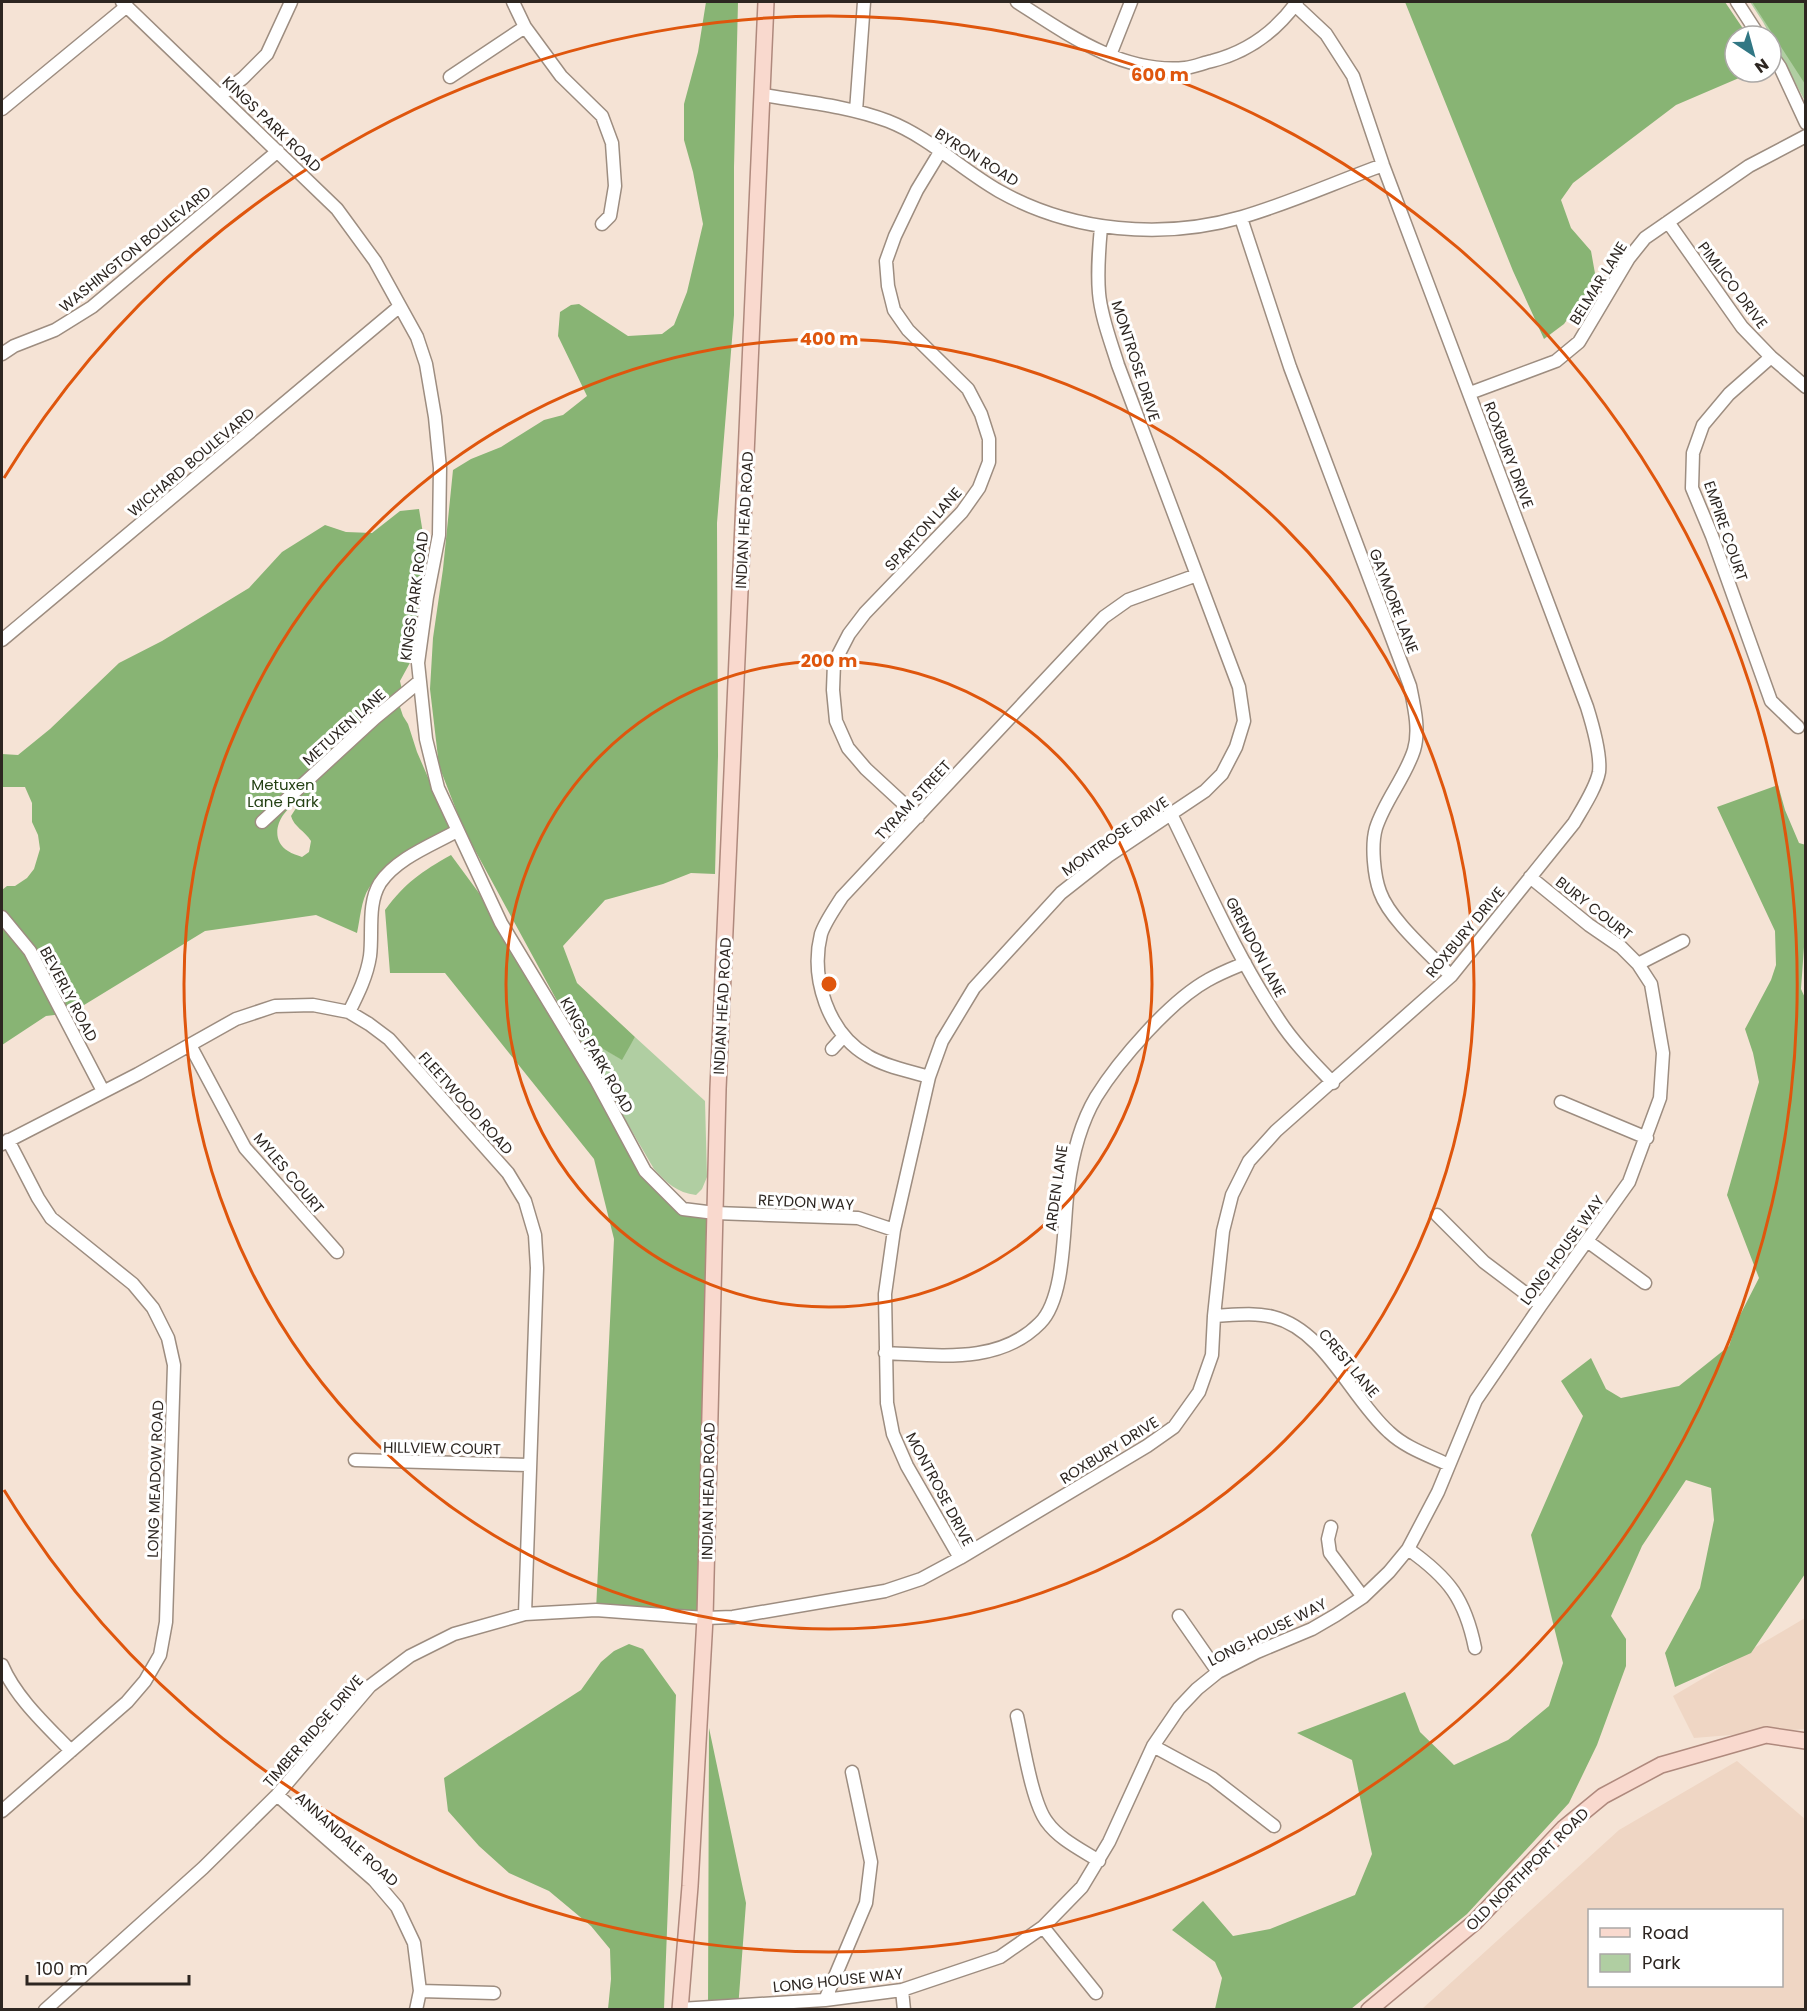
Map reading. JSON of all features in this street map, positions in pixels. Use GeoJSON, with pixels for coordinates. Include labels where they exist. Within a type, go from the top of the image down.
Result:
{"type":"FeatureCollection","features":[{"type":"Feature","properties":{"kind":"main road","name":"INDIAN HEAD ROAD"},"geometry":{"type":"LineString","coordinates":[[680,2009],[690,1886],[705,1618],[718,1077],[766,2]]}},
{"type":"Feature","properties":{"kind":"main road","name":"OLD NORTHPORT ROAD"},"geometry":{"type":"LineString","coordinates":[[1369,2010],[1475,1922],[1564,1828],[1603,1796],[1661,1765],[1766,1735],[1806,1741]]}},
{"type":"Feature","properties":{"kind":"street"},"geometry":{"type":"LineString","coordinates":[[221,95],[243,78],[267,54],[291,2]]}},
{"type":"Feature","properties":{"kind":"street"},"geometry":{"type":"LineString","coordinates":[[513,2],[525,27],[561,76],[602,116],[612,143],[615,186],[610,216],[602,224]]}},
{"type":"Feature","properties":{"kind":"street"},"geometry":{"type":"LineString","coordinates":[[856,111],[864,2]]}},
{"type":"Feature","properties":{"kind":"street"},"geometry":{"type":"LineString","coordinates":[[1017,2],[1080,42],[1110,55],[1146,67],[1186,68],[1233,56],[1264,37],[1296,3]]}},
{"type":"Feature","properties":{"kind":"street"},"geometry":{"type":"LineString","coordinates":[[1110,55],[1131,2]]}},
{"type":"Feature","properties":{"kind":"street"},"geometry":{"type":"LineString","coordinates":[[1737,2],[1752,24]]}},
{"type":"Feature","properties":{"kind":"street","name":"ROXBURY DRIVE"},"geometry":{"type":"LineString","coordinates":[[705,1618],[733,1617],[885,1591],[921,1579],[1147,1446],[1174,1427],[1199,1392],[1212,1355],[1223,1231],[1232,1195],[1249,1161],[1276,1131],[1451,976],[1574,823],[1599,771],[1595,737],[1587,706],[1383,165],[1353,76],[1326,34],[1296,3]]}},
{"type":"Feature","properties":{"kind":"street"},"geometry":{"type":"LineString","coordinates":[[2,110],[124,4]]}},
{"type":"Feature","properties":{"kind":"street","name":"KINGS PARK ROAD"},"geometry":{"type":"LineString","coordinates":[[124,4],[337,209],[375,261],[417,337],[426,364],[435,417],[440,468],[439,535],[418,663],[426,739],[438,788],[501,923],[596,1080],[645,1172],[683,1209],[715,1213]]}},
{"type":"Feature","properties":{"kind":"street"},"geometry":{"type":"LineString","coordinates":[[450,77],[525,27]]}},
{"type":"Feature","properties":{"kind":"street"},"geometry":{"type":"LineString","coordinates":[[1783,73],[1806,123]]}},
{"type":"Feature","properties":{"kind":"street","name":"BYRON ROAD"},"geometry":{"type":"LineString","coordinates":[[763,95],[856,111],[889,122],[914,134],[1000,192],[1047,213],[1101,227],[1144,231],[1184,228],[1241,218],[1383,165]]}},
{"type":"Feature","properties":{"kind":"street","name":"BELMAR LANE"},"geometry":{"type":"LineString","coordinates":[[1470,393],[1556,361],[1579,342],[1629,258],[1645,238],[1749,166],[1806,136]]}},
{"type":"Feature","properties":{"kind":"street","name":"WASHINGTON BOULEVARD"},"geometry":{"type":"LineString","coordinates":[[2,354],[14,346],[55,330],[92,307],[278,150]]}},
{"type":"Feature","properties":{"kind":"street","name":"SPARTON LANE"},"geometry":{"type":"LineString","coordinates":[[918,817],[866,769],[848,748],[836,722],[833,690],[834,663],[849,634],[865,613],[962,512],[979,488],[989,462],[988,439],[981,414],[968,389],[908,330],[894,310],[888,285],[886,261],[895,236],[916,190],[940,152]]}},
{"type":"Feature","properties":{"kind":"street","name":"GAYMORE LANE"},"geometry":{"type":"LineString","coordinates":[[1241,218],[1290,367],[1410,686],[1416,715],[1415,748],[1402,779],[1386,805],[1375,830],[1374,862],[1380,893],[1396,918],[1451,976]]}},
{"type":"Feature","properties":{"kind":"street","name":"PIMLICO DRIVE"},"geometry":{"type":"LineString","coordinates":[[1668,222],[1742,327],[1771,357],[1806,387]]}},
{"type":"Feature","properties":{"kind":"street","name":"MONTROSE DRIVE"},"geometry":{"type":"LineString","coordinates":[[960,1558],[908,1466],[893,1434],[887,1403],[885,1294],[894,1230],[929,1077],[942,1041],[974,988],[1061,893],[1108,856],[1205,791],[1221,774],[1236,747],[1244,721],[1239,687],[1118,365],[1102,315],[1097,262],[1101,227]]}},
{"type":"Feature","properties":{"kind":"street","name":"WICHARD BOULEVARD"},"geometry":{"type":"LineString","coordinates":[[2,640],[400,306]]}},
{"type":"Feature","properties":{"kind":"street","name":"EMPIRE COURT"},"geometry":{"type":"LineString","coordinates":[[1771,357],[1730,394],[1703,425],[1694,453],[1692,488],[1712,536],[1771,701],[1798,727]]}},
{"type":"Feature","properties":{"kind":"street","name":"TYRAM STREET"},"geometry":{"type":"LineString","coordinates":[[929,1077],[868,1056],[843,1037],[825,1002],[818,967],[822,933],[842,897],[1104,617],[1128,600],[1197,575]]}},
{"type":"Feature","properties":{"kind":"street","name":"METUXEN LANE"},"geometry":{"type":"LineString","coordinates":[[262,822],[375,718],[420,681]]}},
{"type":"Feature","properties":{"kind":"street","name":"GRENDON LANE"},"geometry":{"type":"LineString","coordinates":[[1171,814],[1245,963],[1280,1021],[1332,1083]]}},
{"type":"Feature","properties":{"kind":"street"},"geometry":{"type":"LineString","coordinates":[[349,1012],[363,984],[368,965],[370,915],[380,884],[397,865],[457,831]]}},
{"type":"Feature","properties":{"kind":"street","name":"BURY COURT"},"geometry":{"type":"LineString","coordinates":[[1530,877],[1589,925],[1621,946],[1638,964]]}},
{"type":"Feature","properties":{"kind":"street","name":"BEVERLY ROAD"},"geometry":{"type":"LineString","coordinates":[[2,916],[30,951],[103,1091]]}},
{"type":"Feature","properties":{"kind":"street"},"geometry":{"type":"LineString","coordinates":[[1638,964],[1683,941]]}},
{"type":"Feature","properties":{"kind":"street","name":"ARDEN LANE"},"geometry":{"type":"LineString","coordinates":[[885,1353],[942,1355],[993,1352],[1017,1342],[1042,1322],[1056,1295],[1062,1258],[1068,1187],[1078,1137],[1096,1098],[1136,1044],[1176,1004],[1207,981],[1245,963]]}},
{"type":"Feature","properties":{"kind":"street","name":"LONG HOUSE WAY"},"geometry":{"type":"LineString","coordinates":[[680,2009],[825,2000],[902,1990],[1000,1957],[1043,1927],[1082,1887],[1099,1861],[1153,1746],[1179,1708],[1197,1689],[1218,1672],[1257,1652],[1312,1629],[1363,1597],[1389,1572],[1408,1549],[1438,1492],[1476,1400],[1540,1305],[1629,1182],[1660,1098],[1663,1053],[1651,984],[1638,964]]}},
{"type":"Feature","properties":{"kind":"street","name":"FLEETWOOD ROAD"},"geometry":{"type":"LineString","coordinates":[[5,1142],[236,1019],[275,1006],[313,1005],[349,1012],[389,1039],[508,1173],[525,1201],[535,1234],[537,1268],[525,1614]]}},
{"type":"Feature","properties":{"kind":"street"},"geometry":{"type":"LineString","coordinates":[[832,1049],[843,1037]]}},
{"type":"Feature","properties":{"kind":"street","name":"MYLES COURT"},"geometry":{"type":"LineString","coordinates":[[190,1045],[245,1148],[337,1252]]}},
{"type":"Feature","properties":{"kind":"street"},"geometry":{"type":"LineString","coordinates":[[1561,1102],[1647,1138]]}},
{"type":"Feature","properties":{"kind":"street","name":"LONG MEADOW ROAD"},"geometry":{"type":"LineString","coordinates":[[2,1812],[127,1702],[145,1681],[160,1655],[166,1622],[174,1365],[168,1338],[153,1308],[133,1284],[51,1218],[5,1142]]}},
{"type":"Feature","properties":{"kind":"street","name":"REYDON WAY"},"geometry":{"type":"LineString","coordinates":[[715,1213],[858,1218],[894,1230]]}},
{"type":"Feature","properties":{"kind":"street"},"geometry":{"type":"LineString","coordinates":[[1437,1215],[1484,1262],[1540,1305]]}},
{"type":"Feature","properties":{"kind":"street"},"geometry":{"type":"LineString","coordinates":[[1587,1241],[1645,1283]]}},
{"type":"Feature","properties":{"kind":"street","name":"CREST LANE"},"geometry":{"type":"LineString","coordinates":[[1214,1316],[1265,1315],[1298,1327],[1318,1346],[1388,1432],[1409,1447],[1449,1465]]}},
{"type":"Feature","properties":{"kind":"street","name":"HILLVIEW COURT"},"geometry":{"type":"LineString","coordinates":[[355,1461],[529,1465]]}},
{"type":"Feature","properties":{"kind":"street"},"geometry":{"type":"LineString","coordinates":[[1331,1527],[1328,1539],[1330,1553],[1363,1597]]}},
{"type":"Feature","properties":{"kind":"street"},"geometry":{"type":"LineString","coordinates":[[1408,1549],[1428,1563],[1452,1588],[1469,1621],[1474,1648]]}},
{"type":"Feature","properties":{"kind":"street","name":"TIMBER RIDGE DRIVE"},"geometry":{"type":"LineString","coordinates":[[45,2010],[203,1868],[277,1795],[370,1686],[410,1656],[454,1634],[525,1614],[596,1610],[705,1618]]}},
{"type":"Feature","properties":{"kind":"street"},"geometry":{"type":"LineString","coordinates":[[1179,1616],[1218,1672]]}},
{"type":"Feature","properties":{"kind":"street"},"geometry":{"type":"LineString","coordinates":[[2,1665],[6,1675],[31,1708],[71,1751]]}},
{"type":"Feature","properties":{"kind":"street"},"geometry":{"type":"LineString","coordinates":[[1017,1716],[1037,1800],[1047,1822],[1065,1838],[1099,1861]]}},
{"type":"Feature","properties":{"kind":"street"},"geometry":{"type":"LineString","coordinates":[[1153,1746],[1212,1778],[1274,1826]]}},
{"type":"Feature","properties":{"kind":"street"},"geometry":{"type":"LineString","coordinates":[[825,2000],[866,1903],[871,1862],[852,1772]]}},
{"type":"Feature","properties":{"kind":"street","name":"ANNANDALE ROAD"},"geometry":{"type":"LineString","coordinates":[[277,1795],[374,1880],[397,1907],[414,1943],[420,1991],[416,2010]]}},
{"type":"Feature","properties":{"kind":"street"},"geometry":{"type":"LineString","coordinates":[[1043,1927],[1096,1993]]}},
{"type":"Feature","properties":{"kind":"street"},"geometry":{"type":"LineString","coordinates":[[902,1990],[904,2010]]}},
{"type":"Feature","properties":{"kind":"street"},"geometry":{"type":"LineString","coordinates":[[420,1991],[494,1993]]}},
{"type":"Feature","properties":{"kind":"shaded area"},"geometry":{"type":"Polygon","coordinates":[[[1805,1618],[1805,1729],[1694,1738],[1673,1696],[1805,1618]]]}},
{"type":"Feature","properties":{"kind":"shaded area"},"geometry":{"type":"Polygon","coordinates":[[[1737,1761],[1805,1819],[1805,2009],[1422,2009],[1619,1830],[1737,1761]]]}},
{"type":"Feature","properties":{"kind":"green space"},"geometry":{"type":"Polygon","coordinates":[[[706,2],[738,2],[734,167],[734,315],[717,523],[718,756],[715,874],[691,873],[663,884],[605,900],[563,946],[577,983],[635,1037],[622,1060],[574,1032],[464,830],[439,766],[430,689],[433,638],[453,470],[471,459],[501,447],[544,420],[563,415],[587,396],[558,336],[560,312],[571,305],[579,304],[628,336],[662,334],[674,325],[687,292],[703,224],[684,140],[684,104],[698,52],[706,2]]]}},
{"type":"Feature","properties":{"kind":"green space"},"geometry":{"type":"Polygon","coordinates":[[[1405,2],[1725,2],[1740,24],[1723,24],[1723,84],[1725,84],[1676,105],[1573,183],[1561,200],[1571,228],[1591,251],[1596,279],[1564,324],[1544,339],[1513,271],[1405,2]]]}},
{"type":"Feature","properties":{"kind":"green space"},"geometry":{"type":"Polygon","coordinates":[[[1750,2],[1805,2],[1805,101],[1783,60],[1783,24],[1764,24],[1750,2]]]}},
{"type":"Feature","properties":{"kind":"green space"},"geometry":{"type":"Polygon","coordinates":[[[1752,2],[1805,2],[1805,84],[1783,50],[1783,24],[1766,24],[1752,2]]]}},
{"type":"Feature","properties":{"kind":"green space","name":"Metuxen Lane Park"},"geometry":{"type":"Polygon","coordinates":[[[419,509],[425,546],[412,659],[400,681],[402,690],[400,707],[450,828],[405,853],[376,878],[364,898],[357,933],[316,915],[205,931],[71,1013],[46,1016],[2,1045],[2,890],[7,886],[15,886],[27,878],[34,869],[40,849],[38,835],[32,822],[32,803],[25,787],[2,787],[2,754],[18,755],[50,729],[119,663],[162,641],[249,588],[282,552],[325,525],[346,532],[372,533],[400,511],[419,509]],[[363,722],[335,742],[334,751],[348,748],[358,741],[364,733],[363,722]],[[300,802],[282,817],[277,832],[282,845],[290,852],[302,857],[309,852],[311,841],[291,816],[300,802]]]}},
{"type":"Feature","properties":{"kind":"green space"},"geometry":{"type":"Polygon","coordinates":[[[1778,785],[1785,810],[1799,843],[1806,845],[1806,919],[1801,989],[1806,1000],[1805,1574],[1751,1653],[1675,1687],[1665,1653],[1700,1588],[1714,1520],[1711,1488],[1686,1480],[1642,1546],[1611,1616],[1626,1639],[1626,1666],[1597,1745],[1569,1803],[1467,1914],[1351,2009],[1215,2009],[1222,1978],[1215,1962],[1172,1930],[1203,1901],[1233,1936],[1270,1929],[1355,1895],[1372,1854],[1352,1760],[1297,1733],[1405,1692],[1420,1732],[1454,1765],[1508,1740],[1549,1706],[1563,1663],[1531,1535],[1583,1416],[1561,1381],[1591,1358],[1606,1389],[1621,1398],[1679,1386],[1729,1346],[1738,1319],[1759,1278],[1727,1195],[1759,1082],[1745,1029],[1771,980],[1776,965],[1775,931],[1717,807],[1778,785]]]}},
{"type":"Feature","properties":{"kind":"green space"},"geometry":{"type":"Polygon","coordinates":[[[451,855],[501,923],[645,1171],[683,1209],[715,1213],[705,1618],[596,1610],[614,1239],[594,1159],[445,973],[390,973],[385,910],[415,878],[451,855]]]}},
{"type":"Feature","properties":{"kind":"green space"},"geometry":{"type":"Polygon","coordinates":[[[574,1032],[621,1059],[635,1037],[705,1101],[707,1177],[702,1189],[696,1195],[678,1189],[654,1169],[574,1032]]]}},
{"type":"Feature","properties":{"kind":"green space"},"geometry":{"type":"Polygon","coordinates":[[[629,1644],[643,1649],[676,1695],[664,2009],[608,2009],[611,1979],[610,1949],[591,1926],[549,1891],[509,1873],[479,1846],[448,1811],[444,1778],[581,1690],[601,1662],[614,1651],[629,1644]]]}},
{"type":"Feature","properties":{"kind":"green space"},"geometry":{"type":"Polygon","coordinates":[[[709,1728],[746,1903],[738,2009],[708,2010],[709,1728]]]}}]}
